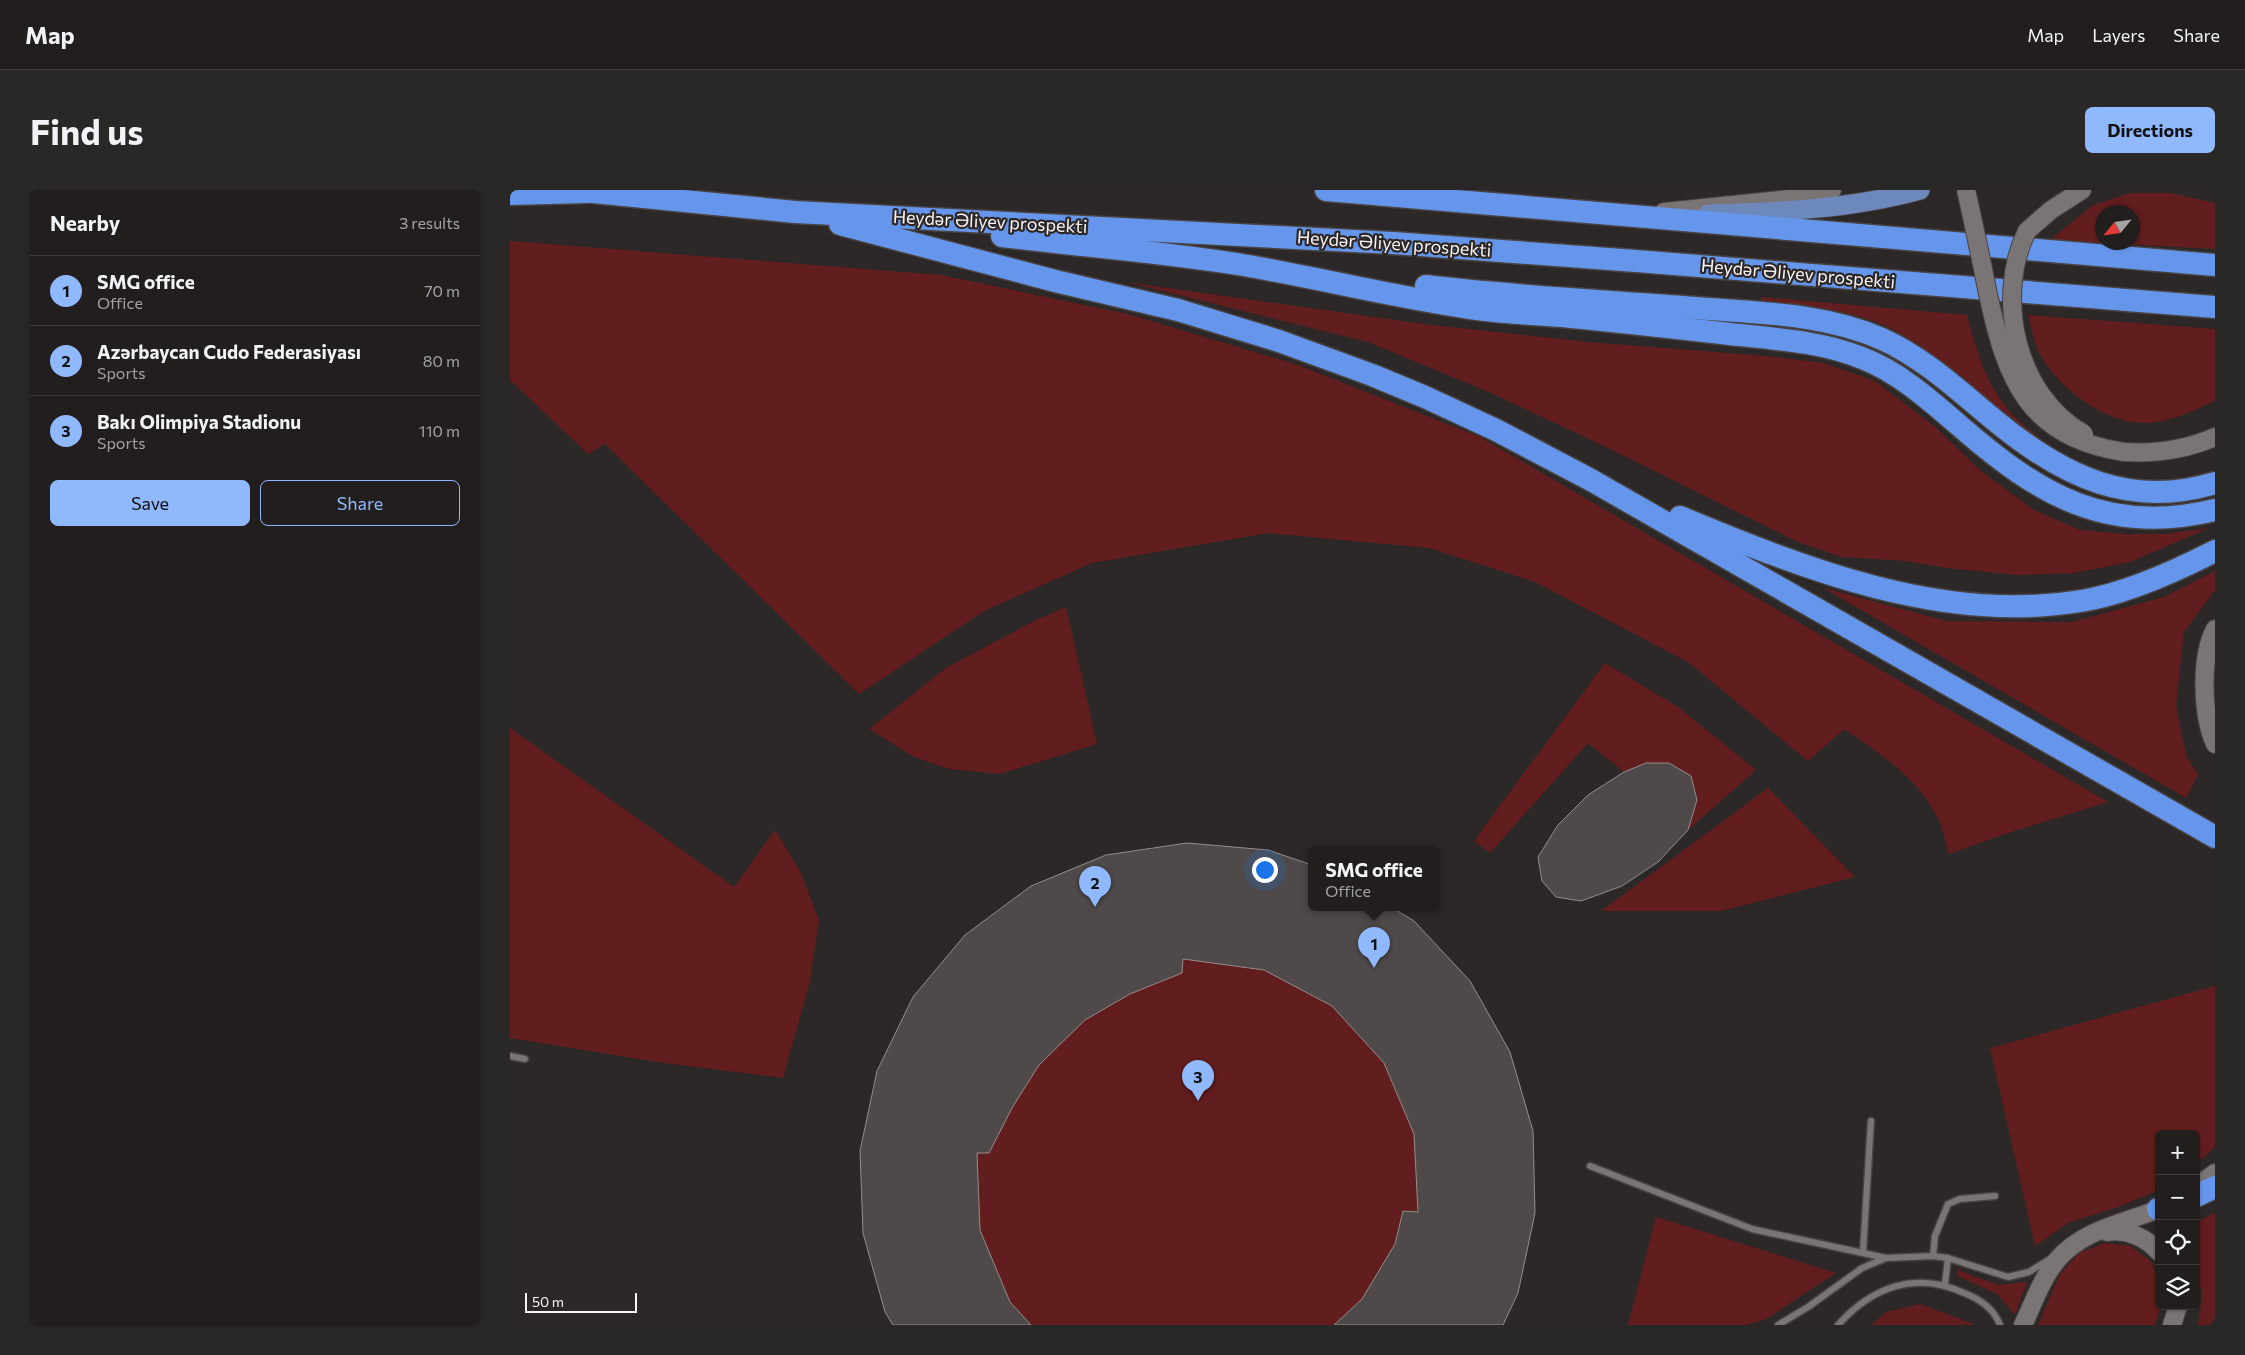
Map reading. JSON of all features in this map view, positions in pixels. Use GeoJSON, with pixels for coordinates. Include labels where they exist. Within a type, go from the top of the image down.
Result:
{"type":"FeatureCollection","features":[{"type":"Feature","properties":{"kind":"highway"},"geometry":{"type":"LineString","coordinates":[[1326,190],[2215,265]]}},
{"type":"Feature","properties":{"kind":"highway","name":"Heydər Əliyev prospekti"},"geometry":{"type":"LineString","coordinates":[[510,194],[582,191],[795,212],[1394,243],[2215,307]]}},
{"type":"Feature","properties":{"kind":"highway"},"geometry":{"type":"LineString","coordinates":[[795,212],[1469,291],[1781,314],[1822,320],[1855,328],[1909,353],[1932,368],[2033,450],[2088,480],[2118,489],[2146,492],[2172,492],[2196,488],[2215,482]]}},
{"type":"Feature","properties":{"kind":"highway"},"geometry":{"type":"LineString","coordinates":[[795,212],[1055,281],[1178,310],[1279,341],[1372,375],[1425,397],[1496,430],[1591,480],[2215,837]]}},
{"type":"Feature","properties":{"kind":"highway"},"geometry":{"type":"LineString","coordinates":[[1241,265],[1471,309],[1808,342],[1864,358],[1894,374],[1920,392],[2012,470],[2058,498],[2097,511],[2138,518],[2162,519],[2193,516],[2215,510]]}},
{"type":"Feature","properties":{"kind":"highway"},"geometry":{"type":"LineString","coordinates":[[1591,480],[1802,565],[1867,584],[1927,598],[1982,606],[2037,607],[2083,601],[2135,586],[2215,551]]}},
{"type":"Feature","properties":{"kind":"highway"},"geometry":{"type":"LineString","coordinates":[[2200,1194],[2215,1187]]}},
{"type":"Feature","properties":{"kind":"main road"},"geometry":{"type":"LineString","coordinates":[[1628,216],[1789,198],[1832,190]]}},
{"type":"Feature","properties":{"kind":"main road"},"geometry":{"type":"LineString","coordinates":[[1628,216],[1749,213],[1800,209],[1852,204],[1920,190]]}},
{"type":"Feature","properties":{"kind":"main road"},"geometry":{"type":"LineString","coordinates":[[1966,190],[1995,326],[2003,354],[2014,380],[2038,414],[2053,427],[2084,444],[2124,452],[2159,453],[2198,444],[2215,437]]}},
{"type":"Feature","properties":{"kind":"main road"},"geometry":{"type":"LineString","coordinates":[[2060,190],[2040,211],[2027,232],[2015,268],[2012,282],[2011,308],[2015,335],[2026,365],[2039,390],[2060,416],[2079,431],[2124,452]]}},
{"type":"Feature","properties":{"kind":"main road"},"geometry":{"type":"LineString","coordinates":[[2027,232],[2051,210],[2082,190]]}},
{"type":"Feature","properties":{"kind":"main road"},"geometry":{"type":"LineString","coordinates":[[2215,629],[2205,667],[2204,702],[2209,731],[2215,744]]}},
{"type":"Feature","properties":{"kind":"main road"},"geometry":{"type":"LineString","coordinates":[[2200,1184],[2215,1173]]}},
{"type":"Feature","properties":{"kind":"main road"},"geometry":{"type":"LineString","coordinates":[[2023,1325],[2055,1262],[2069,1248],[2087,1237],[2155,1210]]}},
{"type":"Feature","properties":{"kind":"main road"},"geometry":{"type":"LineString","coordinates":[[2087,1237],[2114,1230],[2127,1232],[2142,1238],[2155,1249]]}},
{"type":"Feature","properties":{"kind":"main road"},"geometry":{"type":"LineString","coordinates":[[2172,1325],[2177,1310]]}},
{"type":"Feature","properties":{"kind":"lane"},"geometry":{"type":"LineString","coordinates":[[510,1056],[525,1058]]}},
{"type":"Feature","properties":{"kind":"lane"},"geometry":{"type":"LineString","coordinates":[[1863,1252],[1871,1121]]}},
{"type":"Feature","properties":{"kind":"lane"},"geometry":{"type":"LineString","coordinates":[[1590,1166],[1752,1229],[1886,1258],[1933,1256],[1948,1258],[2008,1277],[2029,1272],[2069,1248]]}},
{"type":"Feature","properties":{"kind":"lane"},"geometry":{"type":"LineString","coordinates":[[1933,1256],[1935,1236],[1948,1204],[1960,1199],[1995,1196]]}},
{"type":"Feature","properties":{"kind":"lane"},"geometry":{"type":"LineString","coordinates":[[1778,1325],[1808,1307],[1862,1268],[1886,1258]]}},
{"type":"Feature","properties":{"kind":"lane"},"geometry":{"type":"LineString","coordinates":[[1945,1284],[1948,1258]]}},
{"type":"Feature","properties":{"kind":"lane"},"geometry":{"type":"LineString","coordinates":[[1838,1325],[1853,1308],[1874,1294],[1920,1282],[1945,1284],[1973,1296],[1989,1307],[2000,1325]]}},
{"type":"Feature","properties":{"kind":"shaded area"},"geometry":{"type":"Polygon","coordinates":[[[2130,193],[2170,193],[2215,203],[2215,249],[2140,245],[2140,205],[2095,205],[2095,242],[2050,240],[2093,205],[2130,193]]]}},
{"type":"Feature","properties":{"kind":"shaded area"},"geometry":{"type":"Polygon","coordinates":[[[510,241],[941,275],[1128,314],[1298,365],[1480,437],[2108,802],[2005,834],[1949,854],[1937,818],[1927,800],[1917,788],[1895,766],[1844,729],[1808,761],[1688,662],[1535,582],[1429,548],[1268,533],[1092,563],[984,611],[859,694],[605,444],[588,454],[510,380],[510,241]]]}},
{"type":"Feature","properties":{"kind":"shaded area"},"geometry":{"type":"Polygon","coordinates":[[[1126,282],[1423,324],[1588,342],[1765,356],[1824,363],[1875,381],[1933,425],[1981,471],[2034,510],[2080,530],[2125,534],[2166,534],[2209,528],[2130,562],[2074,573],[2017,575],[1947,568],[1905,561],[1842,557],[1798,542],[1608,448],[1491,393],[1368,342],[1126,282]]]}},
{"type":"Feature","properties":{"kind":"shaded area"},"geometry":{"type":"Polygon","coordinates":[[[1761,297],[1967,315],[1983,367],[2002,402],[2027,428],[2056,451],[1999,412],[1924,349],[1891,329],[1873,321],[1846,313],[1761,301],[1761,297]]]}},
{"type":"Feature","properties":{"kind":"shaded area"},"geometry":{"type":"Polygon","coordinates":[[[2028,315],[2215,329],[2215,401],[2179,416],[2151,423],[2126,421],[2110,416],[2079,398],[2053,373],[2036,345],[2028,315]]]}},
{"type":"Feature","properties":{"kind":"shaded area"},"geometry":{"type":"Polygon","coordinates":[[[2215,571],[2215,590],[2184,632],[2176,705],[2186,756],[2198,775],[2186,798],[1823,588],[1947,621],[2072,622],[2164,597],[2215,571]]]}},
{"type":"Feature","properties":{"kind":"shaded area"},"geometry":{"type":"Polygon","coordinates":[[[1066,607],[1097,744],[1000,774],[949,769],[914,757],[869,729],[946,668],[1034,621],[1066,607]]]}},
{"type":"Feature","properties":{"kind":"shaded area"},"geometry":{"type":"Polygon","coordinates":[[[1605,663],[1678,707],[1756,770],[1688,830],[1697,800],[1691,776],[1673,767],[1658,763],[1643,765],[1624,772],[1588,743],[1490,853],[1474,841],[1605,663]]]}},
{"type":"Feature","properties":{"kind":"shaded area"},"geometry":{"type":"Polygon","coordinates":[[[510,728],[734,887],[775,830],[800,871],[819,920],[809,985],[783,1078],[664,1063],[510,1038],[510,728]]]}},
{"type":"Feature","properties":{"kind":"shaded area"},"geometry":{"type":"Polygon","coordinates":[[[1768,788],[1855,877],[1721,911],[1601,911],[1768,788]]]}},
{"type":"Feature","properties":{"kind":"shaded area"},"geometry":{"type":"Polygon","coordinates":[[[1187,843],[1268,850],[1308,902],[1308,911],[1398,911],[1414,921],[1470,981],[1510,1052],[1533,1131],[1535,1213],[1518,1293],[1503,1325],[893,1325],[885,1312],[863,1233],[860,1151],[913,997],[965,935],[1031,886],[1106,855],[1187,843]]]}},
{"type":"Feature","properties":{"kind":"shaded area"},"geometry":{"type":"Polygon","coordinates":[[[2215,986],[2215,1147],[2200,1160],[2200,1130],[2155,1130],[2155,1192],[2118,1207],[2068,1223],[2035,1246],[1990,1048],[2215,986]]]}},
{"type":"Feature","properties":{"kind":"shaded area"},"geometry":{"type":"Polygon","coordinates":[[[2215,1213],[2215,1317],[2211,1325],[2198,1325],[2202,1293],[2200,1287],[2200,1220],[2215,1213]]]}},
{"type":"Feature","properties":{"kind":"shaded area"},"geometry":{"type":"Polygon","coordinates":[[[1656,1217],[1836,1273],[1766,1319],[1747,1325],[1628,1325],[1656,1217]]]}},
{"type":"Feature","properties":{"kind":"shaded area"},"geometry":{"type":"Polygon","coordinates":[[[2105,1243],[2130,1246],[2151,1261],[2155,1270],[2155,1310],[2160,1310],[2155,1325],[2038,1325],[2060,1274],[2079,1253],[2105,1243]]]}},
{"type":"Feature","properties":{"kind":"shaded area"},"geometry":{"type":"Polygon","coordinates":[[[1958,1270],[1998,1285],[2027,1282],[2015,1315],[1997,1294],[1957,1276],[1958,1270]]]}},
{"type":"Feature","properties":{"kind":"shaded area"},"geometry":{"type":"Polygon","coordinates":[[[1920,1304],[1974,1324],[1871,1325],[1886,1312],[1920,1304]]]}},
{"type":"Feature","properties":{"kind":"building"},"geometry":{"type":"Polygon","coordinates":[[[1646,763],[1669,763],[1691,776],[1697,800],[1688,830],[1658,862],[1622,886],[1581,901],[1556,897],[1542,881],[1538,857],[1558,825],[1588,795],[1624,772],[1646,763]]]}},
{"type":"Feature","properties":{"kind":"building"},"geometry":{"type":"Polygon","coordinates":[[[1187,843],[1268,850],[1308,864],[1308,911],[1398,911],[1414,921],[1470,981],[1510,1052],[1533,1131],[1535,1213],[1518,1293],[1503,1325],[1334,1325],[1362,1299],[1395,1244],[1403,1211],[1418,1212],[1414,1134],[1384,1063],[1332,1006],[1264,970],[1183,959],[1182,973],[1130,994],[1085,1020],[1039,1065],[1012,1108],[989,1153],[977,1153],[980,1230],[1010,1302],[1031,1325],[893,1325],[885,1312],[863,1233],[860,1151],[877,1071],[913,997],[965,935],[1031,886],[1106,855],[1187,843]]]}},
{"type":"Feature","properties":{"kind":"place","name":"Azərbaycan Cudo Federasiyası"},"geometry":{"type":"Point","coordinates":[1095,907]}},
{"type":"Feature","properties":{"kind":"place","name":"SMG office"},"geometry":{"type":"Point","coordinates":[1374,968]}},
{"type":"Feature","properties":{"kind":"place","name":"Bakı Olimpiya Stadionu"},"geometry":{"type":"Point","coordinates":[1198,1101]}}]}
